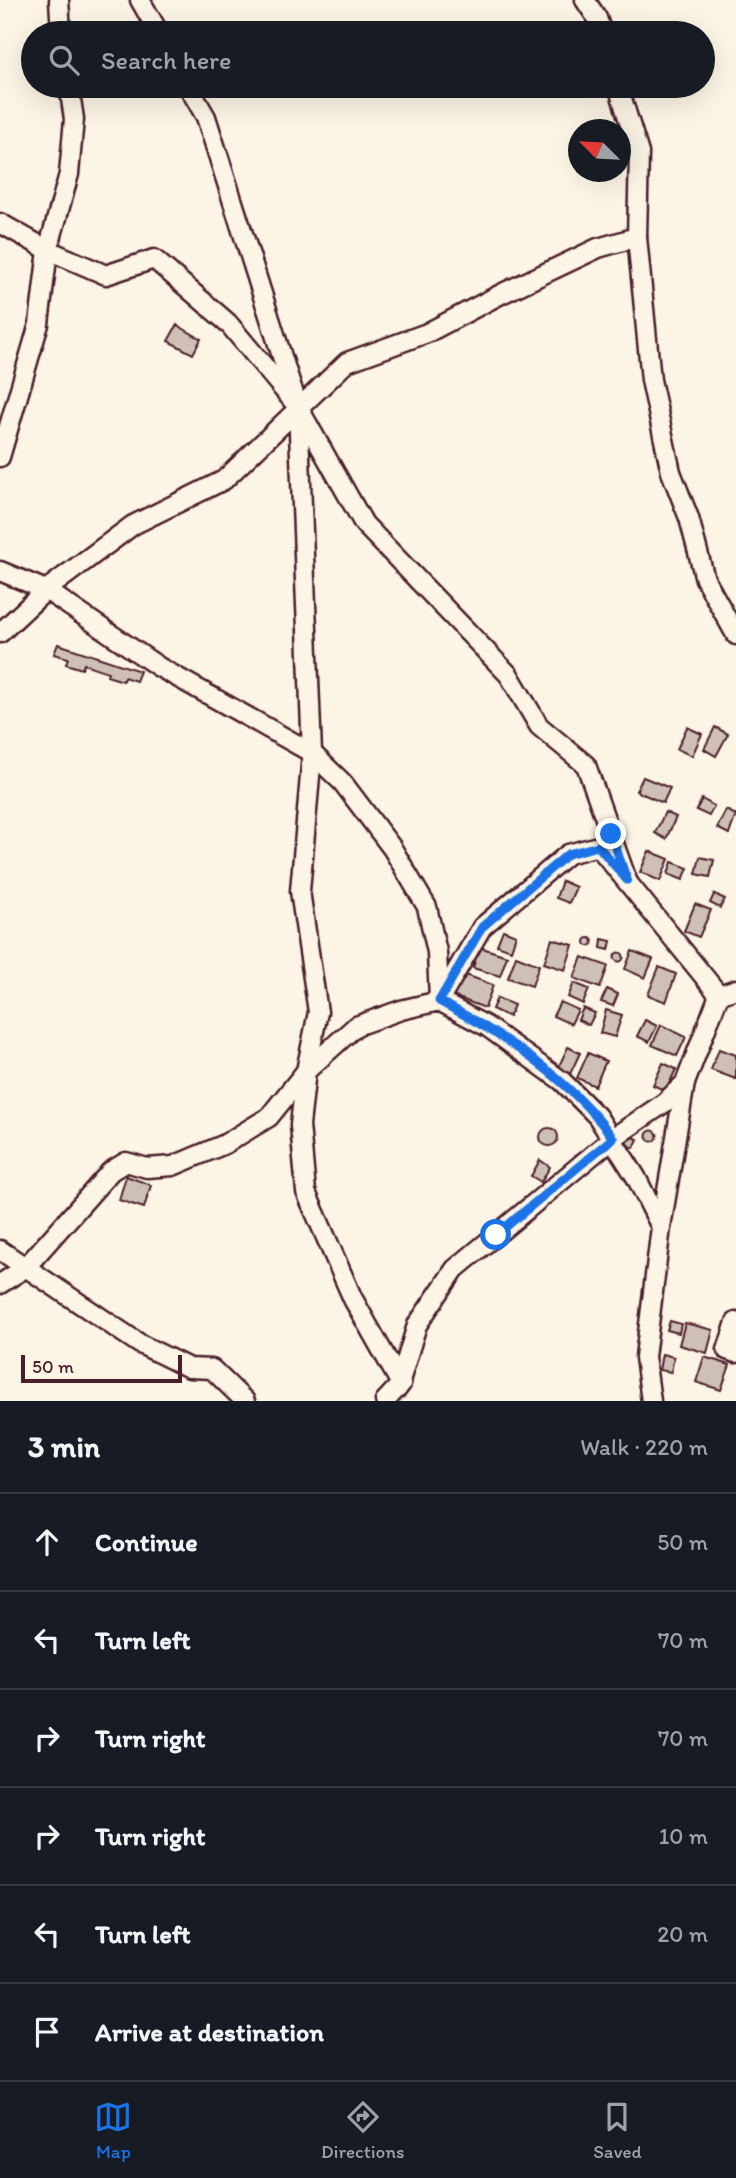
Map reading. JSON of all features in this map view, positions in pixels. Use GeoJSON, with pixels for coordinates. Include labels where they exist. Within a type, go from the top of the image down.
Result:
{"type":"FeatureCollection","features":[{"type":"Feature","properties":{"kind":"street"},"geometry":{"type":"LineString","coordinates":[[59,0],[60,21]]}},
{"type":"Feature","properties":{"kind":"street"},"geometry":{"type":"LineString","coordinates":[[140,0],[152,21]]}},
{"type":"Feature","properties":{"kind":"street"},"geometry":{"type":"LineString","coordinates":[[585,0],[598,21]]}},
{"type":"Feature","properties":{"kind":"street"},"geometry":{"type":"LineString","coordinates":[[0,457],[40,324],[48,250],[69,174],[74,119],[71,98]]}},
{"type":"Feature","properties":{"kind":"street"},"geometry":{"type":"LineString","coordinates":[[195,98],[206,117],[298,407],[312,753],[300,891],[318,1012],[306,1071],[300,1125],[306,1192],[353,1299],[401,1384]]}},
{"type":"Feature","properties":{"kind":"street"},"geometry":{"type":"LineString","coordinates":[[622,98],[639,153],[637,237],[651,380],[671,472],[689,518],[705,579],[736,635]]}},
{"type":"Feature","properties":{"kind":"street"},"geometry":{"type":"LineString","coordinates":[[0,223],[48,250],[106,275],[154,260],[228,323],[298,407],[364,524],[509,675],[539,726],[586,765],[627,880]]}},
{"type":"Feature","properties":{"kind":"street"},"geometry":{"type":"LineString","coordinates":[[0,633],[46,590],[133,525],[224,480],[347,362],[427,333],[500,294],[598,248],[637,237]]}},
{"type":"Feature","properties":{"kind":"street"},"geometry":{"type":"LineString","coordinates":[[0,571],[46,590],[159,667],[312,753],[343,783],[392,848],[427,907],[437,952],[439,1001]]}},
{"type":"Feature","properties":{"kind":"street"},"geometry":{"type":"LineString","coordinates":[[439,1001],[482,927],[568,854],[598,846],[728,992],[685,1083],[661,1227],[645,1357],[651,1401]]}},
{"type":"Feature","properties":{"kind":"street"},"geometry":{"type":"LineString","coordinates":[[0,1284],[25,1268],[111,1171],[126,1162],[147,1168],[173,1166],[225,1144],[269,1117],[306,1071],[356,1026],[401,1010],[439,1001],[486,1026],[562,1081],[597,1116],[636,1177],[661,1227]]}},
{"type":"Feature","properties":{"kind":"street"},"geometry":{"type":"LineString","coordinates":[[392,1401],[401,1384],[417,1325],[455,1269],[613,1138],[664,1103],[685,1083]]}},
{"type":"Feature","properties":{"kind":"street"},"geometry":{"type":"LineString","coordinates":[[0,1250],[140,1345],[188,1368],[212,1369],[245,1401]]}},
{"type":"Feature","properties":{"kind":"street"},"geometry":{"type":"LineString","coordinates":[[736,1322],[727,1350],[736,1353]]}},
{"type":"Feature","properties":{"kind":"street"},"geometry":{"type":"LineString","coordinates":[[385,1401],[401,1384]]}},
{"type":"Feature","properties":{"kind":"building"},"geometry":{"type":"Polygon","coordinates":[[[177,325],[201,339],[193,354],[168,341],[177,325]]]}},
{"type":"Feature","properties":{"kind":"building"},"geometry":{"type":"Polygon","coordinates":[[[58,644],[140,671],[136,681],[124,677],[123,681],[107,676],[108,672],[84,664],[82,669],[66,664],[68,658],[54,654],[58,644]]]}},
{"type":"Feature","properties":{"kind":"building"},"geometry":{"type":"Polygon","coordinates":[[[687,727],[702,734],[692,756],[677,749],[687,727]]]}},
{"type":"Feature","properties":{"kind":"building"},"geometry":{"type":"Polygon","coordinates":[[[715,727],[728,734],[716,756],[704,749],[715,727]]]}},
{"type":"Feature","properties":{"kind":"building"},"geometry":{"type":"Polygon","coordinates":[[[643,777],[670,788],[663,803],[636,791],[643,777]]]}},
{"type":"Feature","properties":{"kind":"building"},"geometry":{"type":"Polygon","coordinates":[[[702,799],[714,806],[709,816],[696,810],[702,799]]]}},
{"type":"Feature","properties":{"kind":"building"},"geometry":{"type":"Polygon","coordinates":[[[726,810],[736,815],[729,834],[717,828],[726,810]]]}},
{"type":"Feature","properties":{"kind":"building"},"geometry":{"type":"Polygon","coordinates":[[[665,812],[676,817],[666,839],[655,833],[665,812]]]}},
{"type":"Feature","properties":{"kind":"building"},"geometry":{"type":"Polygon","coordinates":[[[649,851],[669,859],[660,881],[640,872],[649,851]]]}},
{"type":"Feature","properties":{"kind":"building"},"geometry":{"type":"Polygon","coordinates":[[[700,857],[714,860],[710,877],[696,874],[700,857]]]}},
{"type":"Feature","properties":{"kind":"building"},"geometry":{"type":"Polygon","coordinates":[[[672,862],[688,868],[683,880],[668,874],[672,862]]]}},
{"type":"Feature","properties":{"kind":"building"},"geometry":{"type":"Polygon","coordinates":[[[562,881],[576,887],[569,903],[556,898],[562,881]]]}},
{"type":"Feature","properties":{"kind":"building"},"geometry":{"type":"Polygon","coordinates":[[[714,894],[725,899],[720,908],[710,903],[714,894]]]}},
{"type":"Feature","properties":{"kind":"building"},"geometry":{"type":"Polygon","coordinates":[[[695,904],[711,910],[699,937],[684,931],[695,904]]]}},
{"type":"Feature","properties":{"kind":"building"},"geometry":{"type":"Polygon","coordinates":[[[503,930],[516,935],[511,950],[497,945],[503,930]]]}},
{"type":"Feature","properties":{"kind":"building"},"geometry":{"type":"Polygon","coordinates":[[[589,938],[593,942],[589,946],[585,942],[589,938]]]}},
{"type":"Feature","properties":{"kind":"building"},"geometry":{"type":"Polygon","coordinates":[[[552,939],[573,945],[565,970],[544,963],[552,939]]]}},
{"type":"Feature","properties":{"kind":"building"},"geometry":{"type":"Polygon","coordinates":[[[602,939],[611,941],[609,950],[601,948],[602,939]]]}},
{"type":"Feature","properties":{"kind":"building"},"geometry":{"type":"Polygon","coordinates":[[[479,947],[507,956],[500,976],[473,968],[479,947]]]}},
{"type":"Feature","properties":{"kind":"building"},"geometry":{"type":"Polygon","coordinates":[[[632,951],[653,959],[645,978],[625,969],[632,951]]]}},
{"type":"Feature","properties":{"kind":"building"},"geometry":{"type":"Polygon","coordinates":[[[619,952],[624,957],[619,962],[614,957],[619,952]]]}},
{"type":"Feature","properties":{"kind":"building"},"geometry":{"type":"Polygon","coordinates":[[[516,956],[539,965],[532,986],[508,978],[516,956]]]}},
{"type":"Feature","properties":{"kind":"building"},"geometry":{"type":"Polygon","coordinates":[[[582,957],[608,966],[600,988],[574,978],[582,957]]]}},
{"type":"Feature","properties":{"kind":"building"},"geometry":{"type":"Polygon","coordinates":[[[659,967],[676,974],[666,1002],[648,995],[659,967]]]}},
{"type":"Feature","properties":{"kind":"building"},"geometry":{"type":"Polygon","coordinates":[[[458,972],[493,985],[485,1008],[450,995],[458,972]]]}},
{"type":"Feature","properties":{"kind":"building"},"geometry":{"type":"Polygon","coordinates":[[[574,983],[589,989],[583,1004],[568,997],[574,983]]]}},
{"type":"Feature","properties":{"kind":"building"},"geometry":{"type":"Polygon","coordinates":[[[607,989],[618,994],[613,1006],[601,1002],[607,989]]]}},
{"type":"Feature","properties":{"kind":"building"},"geometry":{"type":"Polygon","coordinates":[[[497,998],[514,1005],[509,1017],[492,1009],[497,998]]]}},
{"type":"Feature","properties":{"kind":"building"},"geometry":{"type":"Polygon","coordinates":[[[560,1002],[578,1010],[571,1024],[553,1016],[560,1002]]]}},
{"type":"Feature","properties":{"kind":"building"},"geometry":{"type":"Polygon","coordinates":[[[583,1008],[595,1013],[589,1025],[578,1020],[583,1008]]]}},
{"type":"Feature","properties":{"kind":"building"},"geometry":{"type":"Polygon","coordinates":[[[606,1010],[622,1015],[615,1037],[600,1033],[606,1010]]]}},
{"type":"Feature","properties":{"kind":"building"},"geometry":{"type":"Polygon","coordinates":[[[645,1020],[657,1026],[649,1042],[637,1036],[645,1020]]]}},
{"type":"Feature","properties":{"kind":"building"},"geometry":{"type":"Polygon","coordinates":[[[661,1025],[686,1037],[677,1056],[652,1045],[661,1025]]]}},
{"type":"Feature","properties":{"kind":"building"},"geometry":{"type":"Polygon","coordinates":[[[568,1047],[580,1053],[570,1074],[558,1068],[568,1047]]]}},
{"type":"Feature","properties":{"kind":"building"},"geometry":{"type":"Polygon","coordinates":[[[719,1049],[736,1055],[736,1079],[711,1070],[719,1049]]]}},
{"type":"Feature","properties":{"kind":"building"},"geometry":{"type":"Polygon","coordinates":[[[588,1053],[606,1061],[595,1086],[577,1078],[588,1053]]]}},
{"type":"Feature","properties":{"kind":"building"},"geometry":{"type":"Polygon","coordinates":[[[663,1063],[676,1069],[666,1091],[653,1085],[663,1063]]]}},
{"type":"Feature","properties":{"kind":"building"},"geometry":{"type":"Polygon","coordinates":[[[549,1128],[555,1131],[558,1137],[555,1143],[549,1146],[543,1143],[540,1137],[543,1131],[549,1128]]]}},
{"type":"Feature","properties":{"kind":"building"},"geometry":{"type":"Polygon","coordinates":[[[652,1131],[656,1132],[656,1140],[652,1141],[648,1140],[647,1136],[648,1132],[652,1131]]]}},
{"type":"Feature","properties":{"kind":"building"},"geometry":{"type":"Polygon","coordinates":[[[628,1135],[638,1139],[634,1148],[625,1144],[628,1135]]]}},
{"type":"Feature","properties":{"kind":"building"},"geometry":{"type":"Polygon","coordinates":[[[540,1160],[550,1167],[541,1182],[531,1176],[540,1160]]]}},
{"type":"Feature","properties":{"kind":"building"},"geometry":{"type":"Polygon","coordinates":[[[126,1176],[151,1185],[144,1208],[119,1200],[126,1176]]]}},
{"type":"Feature","properties":{"kind":"building"},"geometry":{"type":"Polygon","coordinates":[[[670,1321],[681,1324],[679,1333],[667,1330],[670,1321]]]}},
{"type":"Feature","properties":{"kind":"building"},"geometry":{"type":"Polygon","coordinates":[[[685,1323],[713,1330],[707,1353],[679,1345],[685,1323]]]}},
{"type":"Feature","properties":{"kind":"building"},"geometry":{"type":"Polygon","coordinates":[[[662,1354],[674,1357],[671,1372],[659,1370],[662,1354]]]}},
{"type":"Feature","properties":{"kind":"building"},"geometry":{"type":"Polygon","coordinates":[[[704,1357],[730,1365],[721,1390],[696,1382],[704,1357]]]}},
{"type":"Feature","properties":{"kind":"route"},"geometry":{"type":"LineString","coordinates":[[496,1235],[613,1138],[597,1116],[562,1081],[486,1026],[439,1001],[482,927],[568,854],[598,846],[627,880],[611,834]]}}]}
